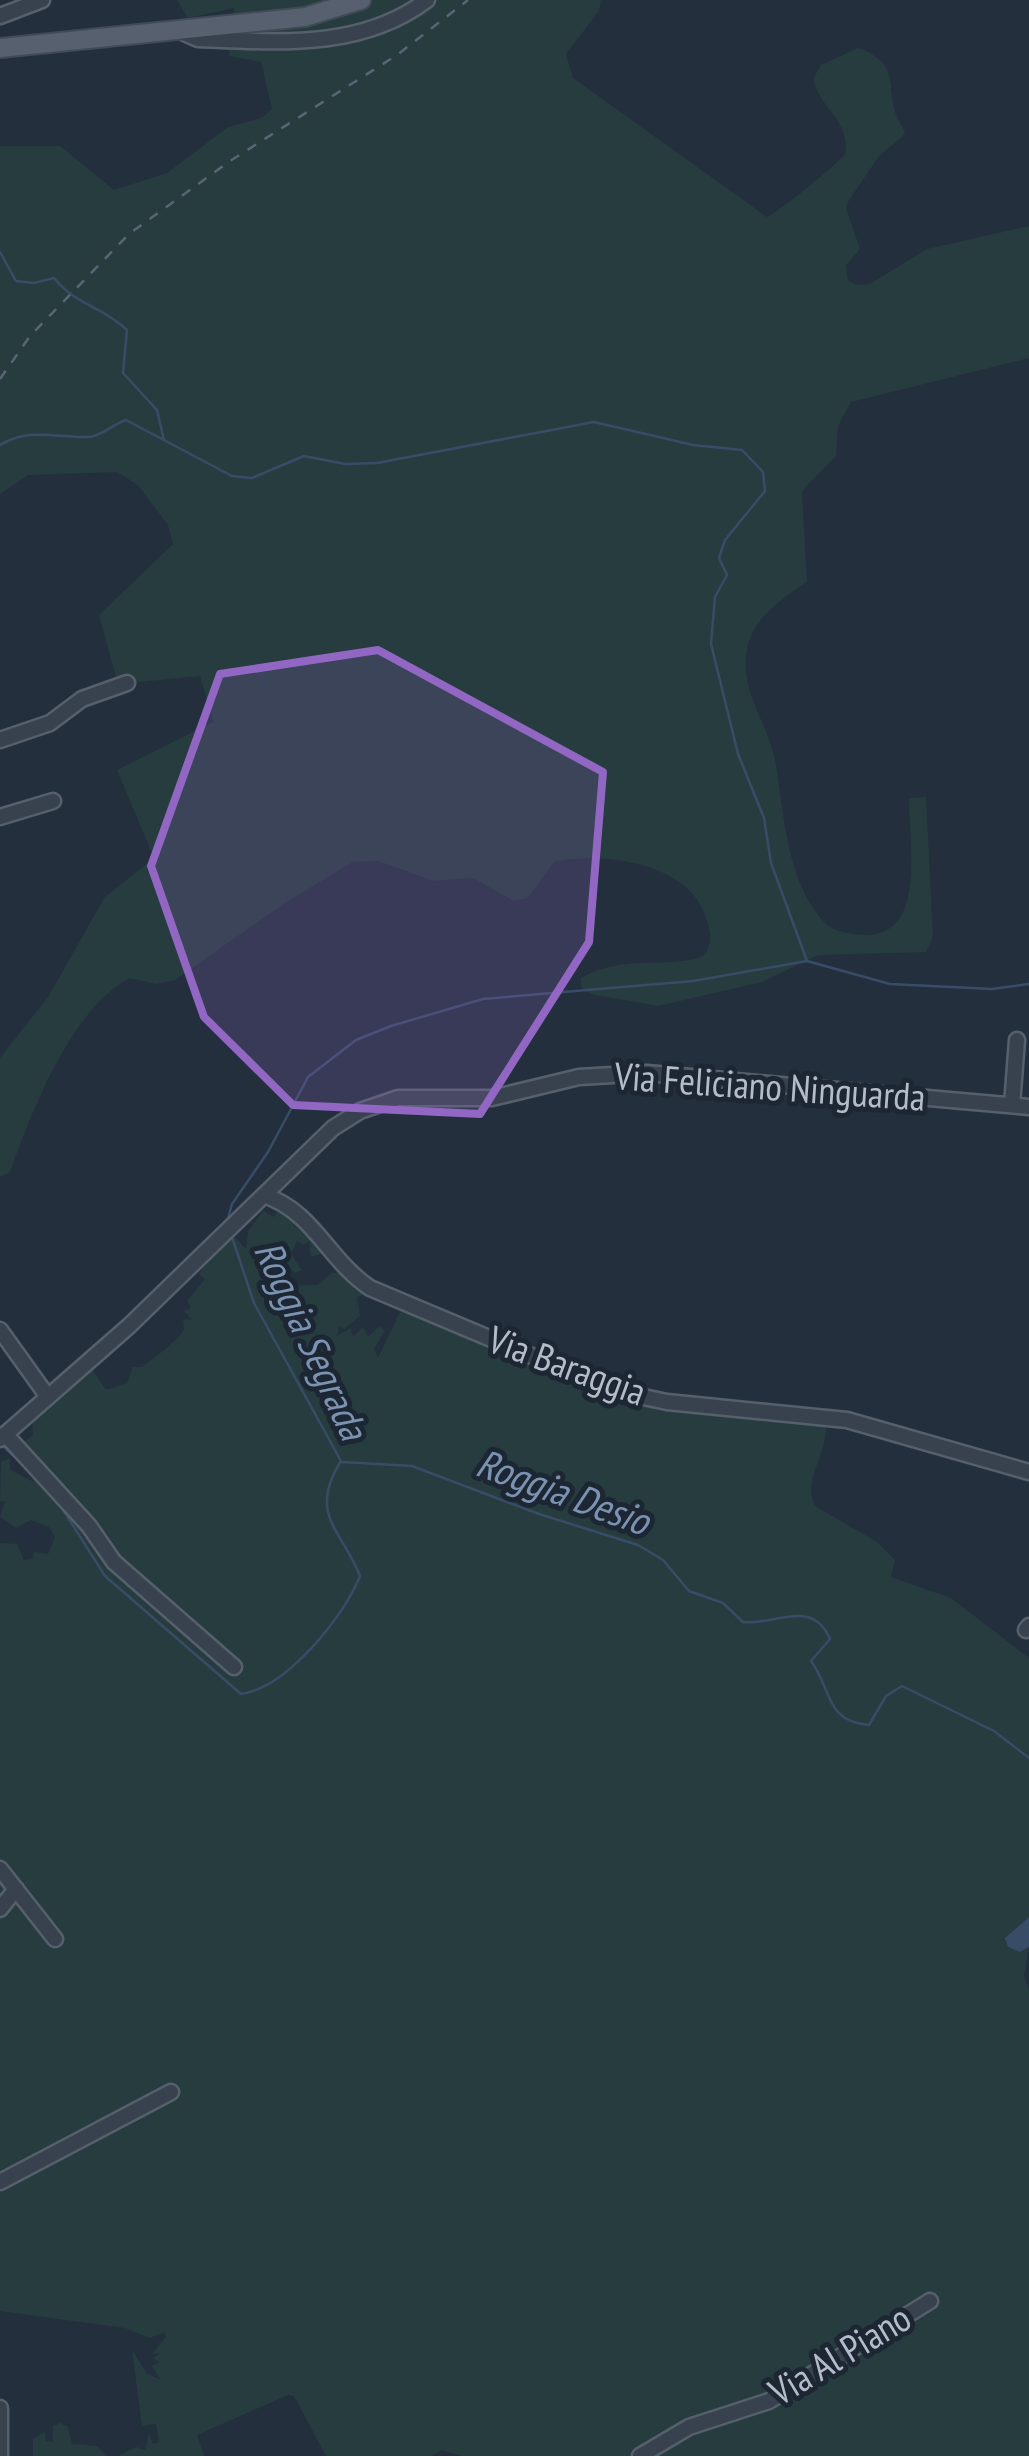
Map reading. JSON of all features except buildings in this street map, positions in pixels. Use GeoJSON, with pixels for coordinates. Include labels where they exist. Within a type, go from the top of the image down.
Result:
{"type":"FeatureCollection","features":[{"type":"Feature","properties":{"kind":"main road"},"geometry":{"type":"LineString","coordinates":[[0,48],[305,17],[361,0]]}},
{"type":"Feature","properties":{"kind":"street"},"geometry":{"type":"LineString","coordinates":[[0,16],[42,0]]}},
{"type":"Feature","properties":{"kind":"street"},"geometry":{"type":"LineString","coordinates":[[179,30],[198,39],[327,40],[401,20],[428,0]]}},
{"type":"Feature","properties":{"kind":"street"},"geometry":{"type":"LineString","coordinates":[[0,740],[50,723],[82,699],[127,684]]}},
{"type":"Feature","properties":{"kind":"street"},"geometry":{"type":"LineString","coordinates":[[0,817],[53,801]]}},
{"type":"Feature","properties":{"kind":"street"},"geometry":{"type":"LineString","coordinates":[[1012,1105],[1017,1040]]}},
{"type":"Feature","properties":{"kind":"street","name":"Via Feliciano Ninguarda"},"geometry":{"type":"LineString","coordinates":[[3,1437],[334,1128],[360,1111],[398,1098],[492,1098],[579,1076],[648,1073],[1029,1106]]}},
{"type":"Feature","properties":{"kind":"street","name":"Via Baraggia"},"geometry":{"type":"LineString","coordinates":[[264,1195],[300,1212],[352,1276],[370,1288],[615,1391],[667,1402],[847,1420],[1029,1472]]}},
{"type":"Feature","properties":{"kind":"street"},"geometry":{"type":"LineString","coordinates":[[0,1330],[48,1396]]}},
{"type":"Feature","properties":{"kind":"street"},"geometry":{"type":"LineString","coordinates":[[3,1437],[89,1526],[114,1562],[234,1667]]}},
{"type":"Feature","properties":{"kind":"street"},"geometry":{"type":"LineString","coordinates":[[0,1868],[55,1939]]}},
{"type":"Feature","properties":{"kind":"street"},"geometry":{"type":"LineString","coordinates":[[0,1909],[16,1890]]}},
{"type":"Feature","properties":{"kind":"street"},"geometry":{"type":"LineString","coordinates":[[0,2182],[171,2092]]}},
{"type":"Feature","properties":{"kind":"street","name":"Via Al Piano"},"geometry":{"type":"LineString","coordinates":[[640,2456],[689,2427],[770,2401],[930,2302]]}},
{"type":"Feature","properties":{"kind":"street"},"geometry":{"type":"LineString","coordinates":[[0,2408],[0,2456]]}},
{"type":"Feature","properties":{"kind":"highlighted area"},"geometry":{"type":"Polygon","coordinates":[[[378,650],[603,772],[589,942],[480,1114],[293,1105],[204,1017],[151,866],[220,674],[378,650]]]}},
{"type":"Feature","properties":{"kind":"green space"},"geometry":{"type":"Polygon","coordinates":[[[177,0],[601,0],[599,11],[566,54],[573,78],[767,217],[845,154],[844,133],[813,79],[821,65],[858,48],[886,67],[895,112],[905,134],[879,156],[849,200],[846,208],[860,249],[846,265],[848,280],[857,285],[870,284],[927,249],[1029,226],[1029,358],[851,402],[838,426],[836,456],[802,491],[807,582],[758,623],[746,658],[749,688],[775,760],[795,869],[814,909],[828,926],[866,935],[885,931],[898,920],[910,883],[909,798],[926,797],[933,937],[926,952],[818,955],[762,982],[658,1006],[591,994],[581,987],[581,978],[613,966],[703,956],[710,938],[706,918],[697,899],[683,884],[664,873],[620,860],[554,862],[528,898],[514,901],[473,878],[433,881],[378,861],[353,862],[285,903],[175,980],[156,984],[130,978],[109,992],[90,1012],[56,1064],[10,1172],[0,1177],[0,1058],[48,997],[105,897],[154,858],[117,770],[213,722],[200,676],[118,684],[99,615],[173,544],[168,525],[138,485],[117,472],[28,475],[0,494],[0,146],[60,146],[114,190],[167,173],[228,127],[262,118],[272,109],[261,62],[229,56],[234,8],[188,18],[177,0]]]}},
{"type":"Feature","properties":{"kind":"green space"},"geometry":{"type":"Polygon","coordinates":[[[280,1207],[293,1212],[323,1253],[311,1257],[309,1241],[304,1245],[297,1241],[291,1254],[302,1270],[295,1273],[288,1266],[290,1286],[318,1285],[331,1273],[340,1273],[356,1290],[361,1289],[367,1294],[357,1297],[360,1316],[344,1329],[339,1326],[337,1336],[351,1328],[353,1337],[363,1327],[368,1337],[380,1326],[385,1331],[374,1349],[378,1358],[401,1310],[425,1304],[581,1373],[649,1395],[823,1414],[825,1438],[812,1484],[815,1506],[877,1542],[895,1560],[891,1577],[951,1598],[1029,1658],[1029,1917],[1020,1952],[1029,1947],[1024,1976],[1029,1989],[1029,2456],[461,2456],[442,2450],[432,2456],[326,2456],[294,2396],[288,2395],[197,2435],[204,2456],[118,2456],[136,2447],[145,2450],[149,2434],[153,2444],[159,2442],[156,2424],[142,2426],[132,2350],[147,2374],[160,2379],[152,2366],[160,2362],[153,2358],[161,2353],[152,2354],[166,2337],[164,2332],[150,2338],[125,2328],[0,2311],[0,1543],[17,1544],[24,1560],[33,1559],[34,1552],[48,1554],[55,1537],[49,1527],[31,1520],[16,1528],[0,1517],[5,1502],[0,1501],[1,1462],[10,1458],[10,1470],[34,1482],[17,1441],[24,1442],[33,1435],[32,1417],[86,1370],[92,1369],[106,1390],[127,1383],[133,1367],[142,1367],[175,1340],[184,1330],[183,1319],[192,1320],[184,1311],[191,1308],[187,1301],[205,1279],[199,1274],[210,1254],[233,1235],[246,1249],[248,1231],[263,1211],[274,1217],[280,1207]]]}},
{"type":"Feature","properties":{"kind":"green space"},"geometry":{"type":"Polygon","coordinates":[[[60,2423],[68,2427],[72,2444],[97,2446],[106,2456],[33,2456],[33,2439],[45,2432],[46,2441],[53,2442],[53,2426],[60,2423]]]}},
{"type":"Feature","properties":{"kind":"water"},"geometry":{"type":"Polygon","coordinates":[[[1029,1917],[1029,1947],[1020,1952],[1008,1947],[1005,1938],[1029,1917]]]}},
{"type":"Feature","properties":{"kind":"waterway"},"geometry":{"type":"LineString","coordinates":[[0,252],[16,281],[34,283],[54,278],[72,295],[127,330],[123,373],[157,410],[164,440]]}},
{"type":"Feature","properties":{"kind":"waterway"},"geometry":{"type":"LineString","coordinates":[[0,445],[32,435],[94,436],[126,420],[232,476],[252,478],[304,456],[345,464],[377,463],[594,422],[693,445],[742,450],[763,472],[765,491],[725,540],[719,558],[727,575],[715,597],[711,644],[738,754],[764,818],[771,863],[807,961]]}},
{"type":"Feature","properties":{"kind":"waterway","name":"Roggia Segrada"},"geometry":{"type":"LineString","coordinates":[[227,1222],[232,1204],[268,1152],[308,1077],[356,1040],[391,1026],[483,999],[693,981],[807,961],[890,984],[992,989],[1029,984]]}},
{"type":"Feature","properties":{"kind":"waterway","name":"Roggia Segrada"},"geometry":{"type":"LineString","coordinates":[[231,1234],[254,1303],[341,1461]]}},
{"type":"Feature","properties":{"kind":"waterway","name":"Roggia Segrada"},"geometry":{"type":"LineString","coordinates":[[1,1444],[32,1473]]}},
{"type":"Feature","properties":{"kind":"waterway","name":"Roggia Segrada"},"geometry":{"type":"LineString","coordinates":[[60,1505],[105,1576],[241,1694],[258,1689],[294,1665],[327,1630],[360,1576],[328,1509],[331,1480],[341,1461]]}},
{"type":"Feature","properties":{"kind":"waterway","name":"Roggia Desio"},"geometry":{"type":"LineString","coordinates":[[342,1462],[412,1466],[539,1514],[638,1545],[663,1560],[689,1591],[723,1603],[743,1622],[791,1616],[813,1619],[830,1639],[811,1661],[831,1702],[844,1718],[869,1725],[886,1696],[902,1686],[994,1731],[1029,1758]]}},
{"type":"Feature","properties":{"kind":"railway"},"geometry":{"type":"LineString","coordinates":[[0,379],[30,336],[129,234],[230,161],[397,55],[468,0]]}}]}
